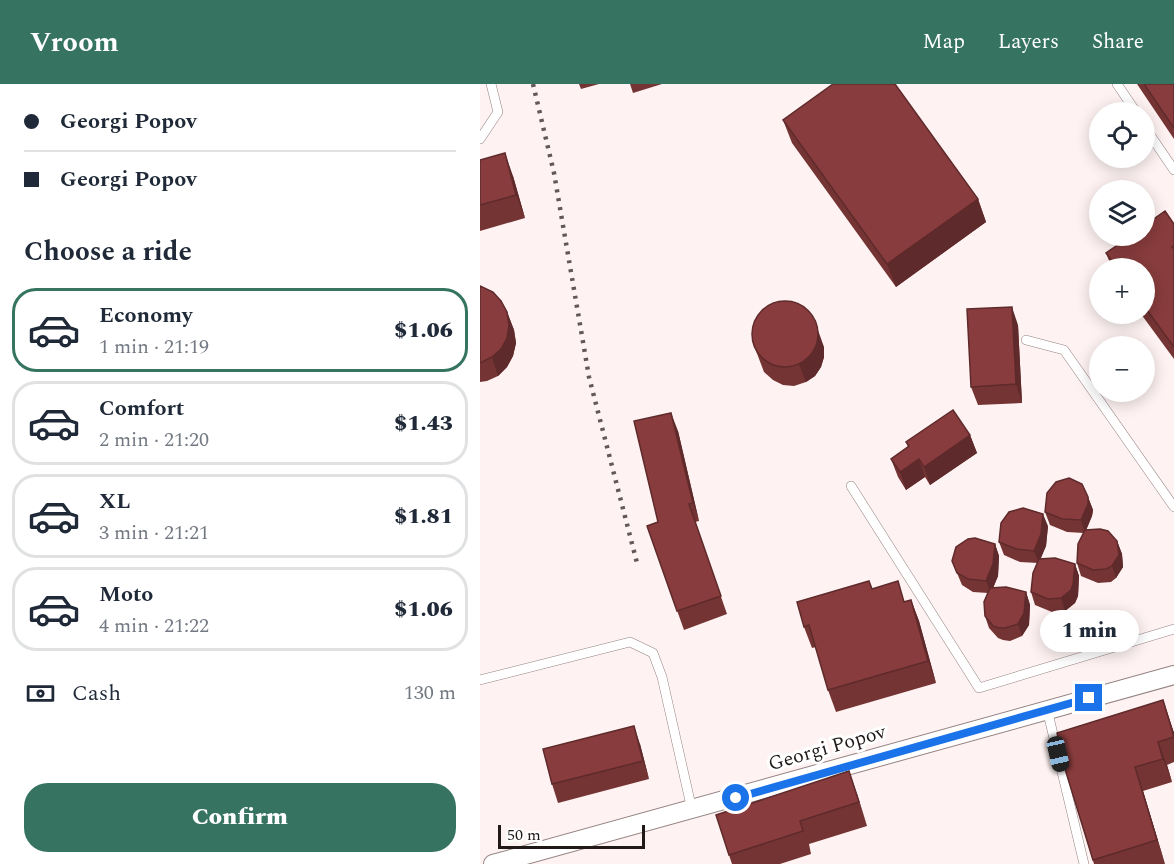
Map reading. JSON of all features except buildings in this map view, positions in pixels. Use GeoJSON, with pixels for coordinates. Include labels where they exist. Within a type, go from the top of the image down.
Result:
{"type":"FeatureCollection","features":[{"type":"Feature","properties":{"kind":"street","name":"Georgi Popov"},"geometry":{"type":"LineString","coordinates":[[493,864],[1174,675]]}},
{"type":"Feature","properties":{"kind":"lane"},"geometry":{"type":"LineString","coordinates":[[480,138],[498,112],[491,84]]}},
{"type":"Feature","properties":{"kind":"lane"},"geometry":{"type":"LineString","coordinates":[[1117,84],[1129,102]]}},
{"type":"Feature","properties":{"kind":"lane"},"geometry":{"type":"LineString","coordinates":[[1155,142],[1174,170]]}},
{"type":"Feature","properties":{"kind":"lane"},"geometry":{"type":"LineString","coordinates":[[1026,340],[1064,350],[1174,507]]}},
{"type":"Feature","properties":{"kind":"lane"},"geometry":{"type":"LineString","coordinates":[[851,486],[978,688],[1174,629]]}},
{"type":"Feature","properties":{"kind":"lane"},"geometry":{"type":"LineString","coordinates":[[480,680],[630,642],[653,653],[662,677],[692,810]]}},
{"type":"Feature","properties":{"kind":"lane"},"geometry":{"type":"LineString","coordinates":[[1047,710],[1084,864]]}},
{"type":"Feature","properties":{"kind":"railway"},"geometry":{"type":"LineString","coordinates":[[533,84],[554,173],[589,377],[637,563]]}},
{"type":"Feature","properties":{"kind":"route"},"geometry":{"type":"LineString","coordinates":[[736,798],[1089,698]]}}]}
